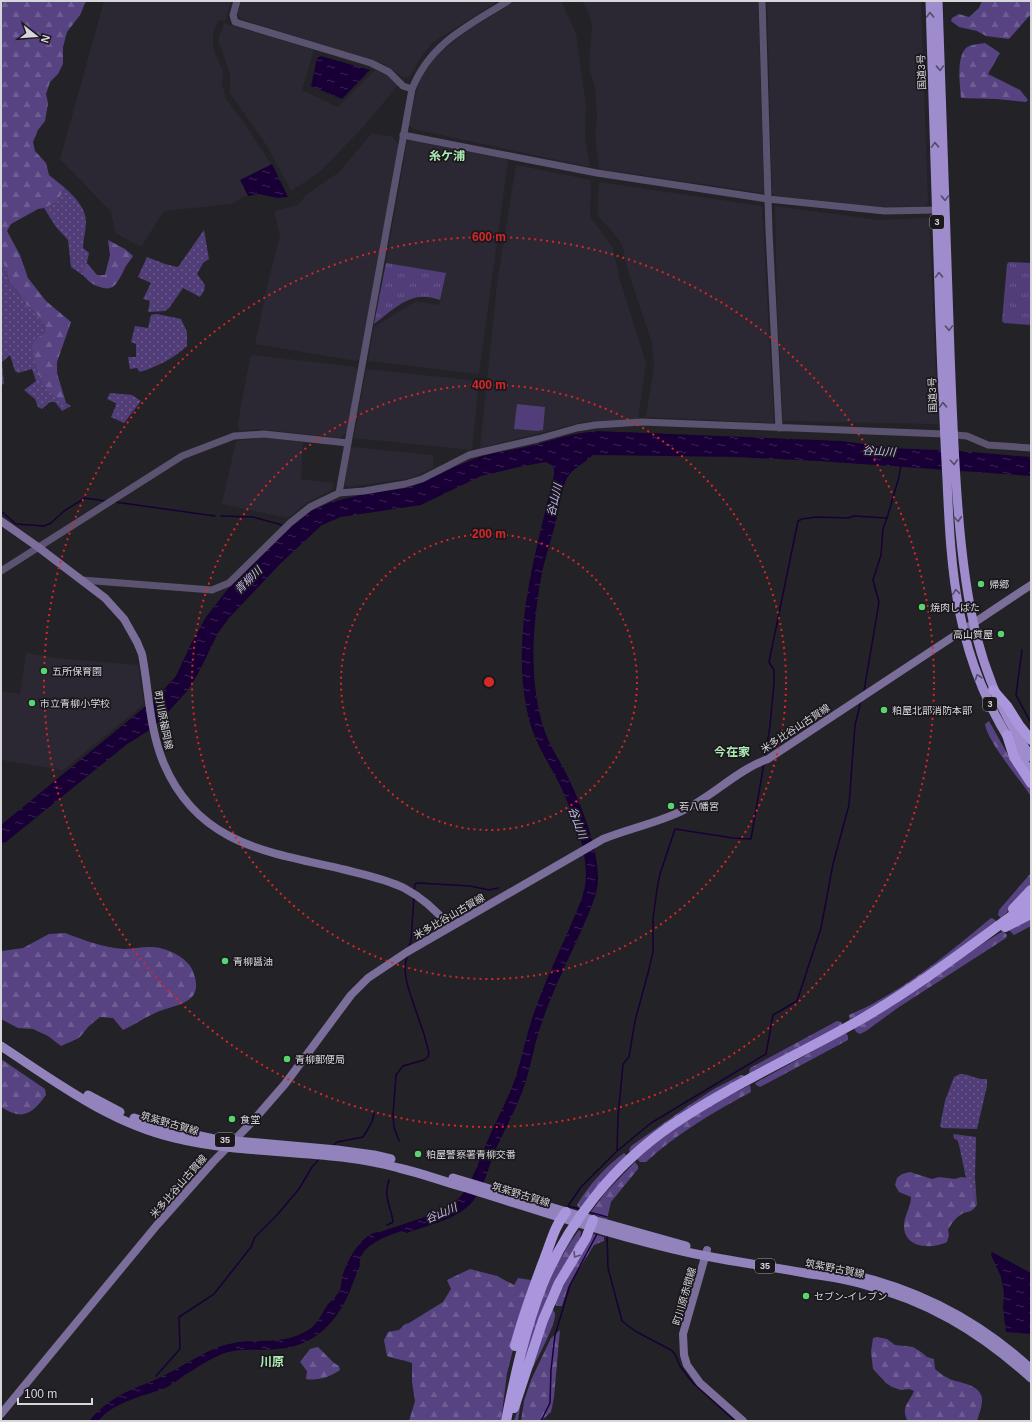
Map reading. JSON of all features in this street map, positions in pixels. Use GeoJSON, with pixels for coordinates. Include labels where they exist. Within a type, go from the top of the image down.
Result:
{"type":"FeatureCollection","features":[{"type":"Feature","properties":{"kind":"highway","name":"国道3号"},"geometry":{"type":"LineString","coordinates":[[930,1],[937,210],[951,479],[964,578],[978,646],[993,690],[1009,722],[1031,757]]}},
{"type":"Feature","properties":{"kind":"highway","name":"国道3号"},"geometry":{"type":"LineString","coordinates":[[938,1],[949,439]]}},
{"type":"Feature","properties":{"kind":"highway","name":"国道3号"},"geometry":{"type":"LineString","coordinates":[[951,479],[949,533],[959,612],[963,630],[980,682],[992,708],[1007,736],[1031,772]]}},
{"type":"Feature","properties":{"kind":"highway"},"geometry":{"type":"LineString","coordinates":[[993,690],[1007,706],[1031,740]]}},
{"type":"Feature","properties":{"kind":"highway"},"geometry":{"type":"LineString","coordinates":[[1007,736],[1014,757],[1031,783]]}},
{"type":"Feature","properties":{"kind":"highway"},"geometry":{"type":"LineString","coordinates":[[998,929],[1031,890]]}},
{"type":"Feature","properties":{"kind":"highway"},"geometry":{"type":"LineString","coordinates":[[998,929],[1031,902]]}},
{"type":"Feature","properties":{"kind":"highway"},"geometry":{"type":"LineString","coordinates":[[508,1421],[542,1320],[559,1283],[586,1238],[589,1217],[609,1181],[627,1162],[671,1126],[729,1091],[833,1035],[892,1000],[1031,907]]}},
{"type":"Feature","properties":{"kind":"highway"},"geometry":{"type":"LineString","coordinates":[[998,929],[1031,914]]}},
{"type":"Feature","properties":{"kind":"highway"},"geometry":{"type":"LineString","coordinates":[[508,1421],[504,1412],[509,1372],[520,1329],[555,1229],[564,1215]]}},
{"type":"Feature","properties":{"kind":"highway"},"geometry":{"type":"LineString","coordinates":[[508,1421],[513,1382],[524,1337],[542,1286],[561,1248],[575,1228],[589,1217]]}},
{"type":"Feature","properties":{"kind":"main road","name":"町川原福岡線"},"geometry":{"type":"LineString","coordinates":[[1,521],[105,598],[117,610],[131,630],[142,654],[157,742],[164,763],[176,786],[192,808],[218,831],[236,841],[277,855],[370,876],[405,889],[429,904],[450,927]]}},
{"type":"Feature","properties":{"kind":"main road","name":"米多比谷山古賀線"},"geometry":{"type":"LineString","coordinates":[[2,1409],[157,1225],[285,1084],[360,986],[381,967],[603,839],[662,820],[685,810],[743,772],[768,759],[963,630],[973,625],[1031,585]]}},
{"type":"Feature","properties":{"kind":"main road","name":"筑紫野古賀線"},"geometry":{"type":"LineString","coordinates":[[1,1038],[75,1087],[133,1118],[178,1132],[231,1144],[372,1161],[467,1185]]}},
{"type":"Feature","properties":{"kind":"main road","name":"筑紫野古賀線"},"geometry":{"type":"LineString","coordinates":[[1,1046],[105,1112],[160,1134],[206,1144],[255,1143],[337,1150],[374,1155],[564,1215],[589,1217],[706,1253],[857,1282],[884,1290],[916,1301],[937,1311],[982,1337],[1009,1358],[1031,1378]]}},
{"type":"Feature","properties":{"kind":"main road"},"geometry":{"type":"LineString","coordinates":[[251,1123],[249,1134],[250,1138],[255,1143]]}},
{"type":"Feature","properties":{"kind":"main road"},"geometry":{"type":"LineString","coordinates":[[206,1144],[213,1152],[214,1162]]}},
{"type":"Feature","properties":{"kind":"main road","name":"筑紫野古賀線"},"geometry":{"type":"LineString","coordinates":[[706,1253],[844,1273],[885,1283],[912,1293],[965,1319],[999,1342],[1031,1369]]}},
{"type":"Feature","properties":{"kind":"main road","name":"町川原赤間線"},"geometry":{"type":"LineString","coordinates":[[706,1253],[683,1334],[684,1355],[690,1369],[700,1383],[743,1421]]}},
{"type":"Feature","properties":{"kind":"street"},"geometry":{"type":"LineString","coordinates":[[237,1],[233,15],[235,22],[371,63],[389,72],[403,86],[412,89]]}},
{"type":"Feature","properties":{"kind":"street"},"geometry":{"type":"LineString","coordinates":[[339,493],[403,135],[412,89],[416,77],[439,46],[459,31],[508,1]]}},
{"type":"Feature","properties":{"kind":"street"},"geometry":{"type":"LineString","coordinates":[[762,1],[768,199],[779,428]]}},
{"type":"Feature","properties":{"kind":"street"},"geometry":{"type":"LineString","coordinates":[[403,135],[597,173],[768,199],[885,211],[937,210]]}},
{"type":"Feature","properties":{"kind":"street"},"geometry":{"type":"LineString","coordinates":[[82,580],[212,590],[229,583],[290,523],[310,507],[339,493],[364,491],[405,484],[422,479],[473,454],[538,439],[577,428],[595,425],[642,422],[779,428],[949,439],[967,436],[988,445],[1031,448]]}},
{"type":"Feature","properties":{"kind":"street"},"geometry":{"type":"LineString","coordinates":[[1,571],[182,456],[234,436],[264,434],[348,443]]}},
{"type":"Feature","properties":{"kind":"shaded area"},"geometry":{"type":"Polygon","coordinates":[[[104,1],[231,1],[225,21],[219,20],[213,31],[213,48],[223,72],[222,84],[226,99],[243,121],[270,163],[286,194],[260,193],[245,196],[232,204],[164,211],[141,247],[115,233],[111,212],[60,159],[104,1]]]}},
{"type":"Feature","properties":{"kind":"shaded area"},"geometry":{"type":"Polygon","coordinates":[[[240,1],[498,1],[432,43],[419,60],[410,76],[404,78],[384,64],[241,19],[237,14],[240,1]]]}},
{"type":"Feature","properties":{"kind":"shaded area"},"geometry":{"type":"Polygon","coordinates":[[[516,1],[561,1],[576,33],[586,107],[585,137],[590,167],[413,129],[409,125],[416,92],[422,74],[439,53],[465,32],[516,1]]]}},
{"type":"Feature","properties":{"kind":"shaded area"},"geometry":{"type":"Polygon","coordinates":[[[582,1],[758,1],[764,193],[599,169],[595,134],[597,120],[595,88],[589,67],[592,25],[589,14],[582,1]]]}},
{"type":"Feature","properties":{"kind":"shaded area"},"geometry":{"type":"Polygon","coordinates":[[[767,1],[921,1],[928,202],[924,206],[883,207],[775,196],[772,193],[767,1]]]}},
{"type":"Feature","properties":{"kind":"shaded area"},"geometry":{"type":"Polygon","coordinates":[[[224,23],[314,50],[302,90],[338,107],[375,70],[389,76],[398,85],[364,126],[321,171],[291,191],[267,146],[230,93],[230,75],[218,40],[224,23]]]}},
{"type":"Feature","properties":{"kind":"shaded area"},"geometry":{"type":"Polygon","coordinates":[[[372,133],[393,137],[399,145],[360,359],[356,361],[255,344],[269,278],[280,236],[274,211],[298,205],[306,195],[339,172],[372,133]]]}},
{"type":"Feature","properties":{"kind":"shaded area"},"geometry":{"type":"Polygon","coordinates":[[[412,138],[507,158],[508,161],[479,374],[368,361],[374,327],[416,301],[439,305],[446,274],[386,263],[407,142],[412,138]]]}},
{"type":"Feature","properties":{"kind":"shaded area"},"geometry":{"type":"Polygon","coordinates":[[[516,165],[591,180],[590,216],[613,248],[619,277],[646,363],[638,419],[583,422],[480,448],[497,284],[516,165]]]}},
{"type":"Feature","properties":{"kind":"shaded area"},"geometry":{"type":"Polygon","coordinates":[[[599,182],[762,206],[774,423],[646,417],[654,367],[652,343],[629,274],[622,244],[597,214],[599,182]]]}},
{"type":"Feature","properties":{"kind":"shaded area"},"geometry":{"type":"Polygon","coordinates":[[[775,206],[879,220],[929,218],[938,424],[783,421],[777,305],[775,206]]]}},
{"type":"Feature","properties":{"kind":"shaded area"},"geometry":{"type":"Polygon","coordinates":[[[253,355],[355,367],[358,371],[347,432],[340,438],[259,429],[239,431],[238,423],[250,358],[253,355]]]}},
{"type":"Feature","properties":{"kind":"shaded area"},"geometry":{"type":"Polygon","coordinates":[[[366,369],[479,381],[472,450],[354,438],[366,369]]]}},
{"type":"Feature","properties":{"kind":"shaded area"},"geometry":{"type":"Polygon","coordinates":[[[264,437],[303,442],[301,479],[334,483],[332,490],[308,502],[288,518],[222,504],[236,441],[264,437]]]}},
{"type":"Feature","properties":{"kind":"shaded area"},"geometry":{"type":"Polygon","coordinates":[[[352,447],[433,455],[433,468],[411,478],[349,487],[344,485],[350,449],[352,447]]]}},
{"type":"Feature","properties":{"kind":"shaded area"},"geometry":{"type":"Polygon","coordinates":[[[26,653],[56,658],[138,665],[144,704],[62,771],[1,760],[1,691],[20,694],[26,653]]]}},
{"type":"Feature","properties":{"kind":"green space"},"geometry":{"type":"Polygon","coordinates":[[[1,1],[86,1],[80,15],[67,32],[63,47],[63,64],[58,74],[50,82],[46,94],[48,103],[45,121],[38,130],[33,142],[35,151],[46,163],[49,175],[65,188],[57,202],[38,209],[11,224],[7,231],[20,255],[28,278],[46,301],[71,322],[57,362],[57,373],[66,403],[52,394],[44,384],[36,365],[32,346],[36,339],[45,332],[44,325],[9,283],[6,268],[1,261],[1,1]]]}},
{"type":"Feature","properties":{"kind":"green space"},"geometry":{"type":"Polygon","coordinates":[[[982,1],[1031,1],[1031,14],[1009,39],[986,36],[977,31],[959,27],[951,21],[952,18],[959,14],[969,17],[979,8],[982,1]]]}},
{"type":"Feature","properties":{"kind":"green space"},"geometry":{"type":"Polygon","coordinates":[[[985,43],[1000,53],[988,74],[1020,90],[1028,100],[1026,102],[997,99],[961,98],[959,72],[963,52],[970,46],[985,43]]]}},
{"type":"Feature","properties":{"kind":"green space"},"geometry":{"type":"Polygon","coordinates":[[[65,188],[82,207],[86,217],[83,248],[89,253],[84,276],[71,267],[68,240],[56,227],[44,208],[57,202],[65,188]]]}},
{"type":"Feature","properties":{"kind":"green space"},"geometry":{"type":"Polygon","coordinates":[[[204,230],[209,259],[203,263],[197,274],[205,285],[204,291],[200,297],[183,288],[169,308],[165,311],[148,312],[150,301],[143,299],[151,283],[138,277],[147,257],[178,267],[204,230]]]}},
{"type":"Feature","properties":{"kind":"green space"},"geometry":{"type":"Polygon","coordinates":[[[108,240],[125,249],[133,256],[114,286],[105,288],[95,285],[87,280],[84,276],[84,268],[87,263],[97,275],[105,275],[110,255],[108,240]]]}},
{"type":"Feature","properties":{"kind":"green space"},"geometry":{"type":"Polygon","coordinates":[[[1,261],[6,268],[9,283],[44,325],[45,332],[36,339],[53,395],[71,406],[62,411],[55,402],[50,402],[42,409],[38,407],[35,399],[24,390],[36,381],[32,369],[18,373],[15,371],[10,355],[2,362],[4,384],[1,385],[1,261]]]}},
{"type":"Feature","properties":{"kind":"green space"},"geometry":{"type":"Polygon","coordinates":[[[1009,262],[1031,263],[1031,325],[1004,323],[1002,321],[1007,264],[1009,262]]]}},
{"type":"Feature","properties":{"kind":"green space"},"geometry":{"type":"Polygon","coordinates":[[[386,263],[446,273],[440,300],[430,297],[423,297],[408,300],[396,307],[374,324],[386,263]]]}},
{"type":"Feature","properties":{"kind":"green space"},"geometry":{"type":"Polygon","coordinates":[[[157,314],[181,319],[187,332],[187,346],[165,362],[153,367],[140,372],[137,368],[130,369],[128,357],[136,357],[136,344],[131,342],[135,326],[148,328],[151,315],[157,314]]]}},
{"type":"Feature","properties":{"kind":"green space"},"geometry":{"type":"Polygon","coordinates":[[[110,393],[132,395],[141,401],[124,423],[111,417],[116,403],[107,399],[110,393]]]}},
{"type":"Feature","properties":{"kind":"green space"},"geometry":{"type":"Polygon","coordinates":[[[517,404],[545,407],[543,430],[537,431],[514,429],[517,404]]]}},
{"type":"Feature","properties":{"kind":"green space"},"geometry":{"type":"Polygon","coordinates":[[[989,721],[1008,755],[1031,788],[1031,796],[991,740],[985,724],[989,721]]]}},
{"type":"Feature","properties":{"kind":"green space"},"geometry":{"type":"Polygon","coordinates":[[[1031,873],[1031,887],[1001,918],[998,915],[999,910],[1031,873]]]}},
{"type":"Feature","properties":{"kind":"green space"},"geometry":{"type":"Polygon","coordinates":[[[1031,917],[1031,926],[1014,935],[1008,929],[1031,917]]]}},
{"type":"Feature","properties":{"kind":"green space"},"geometry":{"type":"Polygon","coordinates":[[[991,918],[997,922],[979,938],[850,1022],[849,1015],[894,992],[937,962],[991,918]]]}},
{"type":"Feature","properties":{"kind":"green space"},"geometry":{"type":"Polygon","coordinates":[[[1003,931],[1007,935],[1006,938],[899,1007],[866,1031],[860,1034],[856,1032],[854,1028],[1003,931]]]}},
{"type":"Feature","properties":{"kind":"green space"},"geometry":{"type":"Polygon","coordinates":[[[65,933],[109,947],[124,949],[155,947],[174,953],[182,958],[192,969],[196,981],[196,989],[193,996],[181,1004],[155,1013],[123,1030],[113,1018],[100,1017],[89,1026],[79,1038],[61,1046],[48,1036],[33,1029],[18,1028],[1,1019],[1,952],[23,948],[49,934],[65,933]]]}},
{"type":"Feature","properties":{"kind":"green space"},"geometry":{"type":"Polygon","coordinates":[[[837,1021],[841,1022],[843,1026],[750,1076],[750,1068],[837,1021]]]}},
{"type":"Feature","properties":{"kind":"green space"},"geometry":{"type":"Polygon","coordinates":[[[846,1033],[848,1040],[760,1087],[756,1085],[755,1083],[846,1033]]]}},
{"type":"Feature","properties":{"kind":"green space"},"geometry":{"type":"Polygon","coordinates":[[[1,1059],[45,1089],[46,1095],[31,1111],[15,1114],[1,1107],[1,1059]]]}},
{"type":"Feature","properties":{"kind":"green space"},"geometry":{"type":"Polygon","coordinates":[[[960,1074],[980,1079],[987,1079],[987,1086],[977,1129],[942,1128],[940,1126],[945,1101],[954,1077],[960,1074]]]}},
{"type":"Feature","properties":{"kind":"green space"},"geometry":{"type":"Polygon","coordinates":[[[741,1075],[745,1076],[746,1078],[630,1153],[629,1150],[631,1146],[714,1089],[741,1075]]]}},
{"type":"Feature","properties":{"kind":"green space"},"geometry":{"type":"Polygon","coordinates":[[[750,1085],[751,1092],[683,1132],[646,1162],[640,1162],[637,1159],[690,1118],[750,1085]]]}},
{"type":"Feature","properties":{"kind":"green space"},"geometry":{"type":"Polygon","coordinates":[[[953,1134],[976,1137],[976,1206],[973,1188],[969,1178],[966,1178],[958,1141],[954,1138],[953,1134]]]}},
{"type":"Feature","properties":{"kind":"green space"},"geometry":{"type":"Polygon","coordinates":[[[624,1153],[630,1158],[581,1210],[577,1205],[588,1189],[604,1170],[624,1153]]]}},
{"type":"Feature","properties":{"kind":"green space"},"geometry":{"type":"Polygon","coordinates":[[[635,1162],[638,1169],[611,1202],[607,1219],[590,1213],[606,1192],[635,1162]]]}},
{"type":"Feature","properties":{"kind":"green space"},"geometry":{"type":"Polygon","coordinates":[[[910,1172],[932,1179],[939,1177],[955,1179],[961,1177],[969,1178],[973,1188],[976,1206],[971,1211],[960,1215],[954,1221],[948,1230],[949,1235],[947,1242],[935,1246],[921,1246],[915,1244],[906,1235],[904,1224],[911,1197],[899,1192],[895,1185],[897,1178],[902,1174],[910,1172]]]}},
{"type":"Feature","properties":{"kind":"green space"},"geometry":{"type":"Polygon","coordinates":[[[579,1230],[581,1232],[580,1240],[516,1393],[532,1329],[547,1287],[566,1248],[579,1230]]]}},
{"type":"Feature","properties":{"kind":"green space"},"geometry":{"type":"Polygon","coordinates":[[[594,1234],[604,1237],[604,1241],[594,1245],[568,1287],[562,1306],[557,1306],[554,1303],[590,1237],[594,1234]]]}},
{"type":"Feature","properties":{"kind":"green space"},"geometry":{"type":"Polygon","coordinates":[[[470,1269],[497,1276],[514,1285],[518,1278],[531,1280],[507,1373],[501,1421],[409,1421],[415,1401],[412,1382],[412,1363],[387,1356],[384,1340],[388,1332],[399,1330],[405,1324],[443,1302],[451,1289],[447,1280],[470,1269]]]}},
{"type":"Feature","properties":{"kind":"green space"},"geometry":{"type":"Polygon","coordinates":[[[551,1307],[555,1313],[555,1319],[544,1346],[526,1382],[518,1421],[514,1421],[527,1375],[551,1307]]]}},
{"type":"Feature","properties":{"kind":"green space"},"geometry":{"type":"Polygon","coordinates":[[[560,1330],[554,1397],[551,1412],[541,1421],[521,1421],[524,1401],[531,1380],[551,1338],[560,1330]]]}},
{"type":"Feature","properties":{"kind":"green space"},"geometry":{"type":"Polygon","coordinates":[[[877,1337],[887,1339],[895,1345],[913,1347],[927,1357],[934,1359],[935,1369],[943,1375],[951,1380],[961,1382],[976,1389],[982,1397],[977,1421],[907,1420],[905,1416],[905,1408],[914,1391],[909,1389],[901,1390],[892,1387],[886,1383],[873,1369],[871,1352],[873,1338],[877,1337]]]}},
{"type":"Feature","properties":{"kind":"green space"},"geometry":{"type":"Polygon","coordinates":[[[318,1347],[339,1366],[340,1370],[324,1378],[306,1379],[307,1371],[300,1362],[310,1349],[318,1347]]]}},
{"type":"Feature","properties":{"kind":"water"},"geometry":{"type":"Polygon","coordinates":[[[321,56],[370,70],[342,99],[311,86],[317,58],[321,56]]]}},
{"type":"Feature","properties":{"kind":"water"},"geometry":{"type":"Polygon","coordinates":[[[272,164],[288,197],[278,198],[259,194],[248,196],[240,180],[272,164]]]}},
{"type":"Feature","properties":{"kind":"water"},"geometry":{"type":"Polygon","coordinates":[[[597,431],[842,441],[892,448],[960,451],[1031,457],[1031,476],[818,461],[735,457],[593,455],[573,471],[567,478],[563,488],[541,577],[535,621],[534,677],[536,696],[545,732],[576,795],[592,839],[597,867],[598,885],[590,911],[546,1010],[537,1036],[523,1090],[494,1153],[477,1196],[467,1207],[452,1217],[407,1233],[402,1231],[396,1233],[375,1242],[363,1252],[360,1258],[360,1265],[343,1305],[329,1324],[311,1339],[290,1347],[271,1350],[231,1351],[225,1353],[215,1357],[168,1387],[129,1400],[112,1409],[98,1421],[89,1421],[104,1406],[120,1395],[163,1376],[216,1348],[234,1343],[287,1339],[308,1330],[316,1324],[328,1304],[339,1292],[347,1265],[355,1249],[361,1242],[373,1233],[435,1213],[445,1208],[461,1196],[472,1177],[513,1084],[535,1010],[578,908],[586,882],[585,863],[581,839],[568,803],[533,731],[524,692],[522,661],[523,630],[527,599],[532,567],[554,475],[554,469],[546,462],[481,476],[421,505],[341,517],[322,525],[280,564],[229,618],[218,633],[198,674],[187,691],[161,720],[148,731],[126,745],[1,846],[1,825],[157,697],[176,676],[206,617],[231,585],[292,525],[311,511],[331,502],[369,493],[407,488],[476,458],[497,452],[526,447],[570,435],[597,431]]]}},
{"type":"Feature","properties":{"kind":"water"},"geometry":{"type":"Polygon","coordinates":[[[992,1252],[1031,1273],[1031,1334],[1006,1332],[1003,1308],[1004,1293],[1001,1277],[991,1255],[992,1252]]]}},
{"type":"Feature","properties":{"kind":"waterway"},"geometry":{"type":"LineString","coordinates":[[765,758],[774,683],[774,670],[769,662],[798,521],[816,517],[848,518],[854,516],[887,518],[899,477],[901,464]]}},
{"type":"Feature","properties":{"kind":"waterway"},"geometry":{"type":"LineString","coordinates":[[1,511],[16,524],[44,526],[51,523],[64,511],[85,498],[105,501]]}},
{"type":"Feature","properties":{"kind":"waterway"},"geometry":{"type":"LineString","coordinates":[[115,502],[215,516]]}},
{"type":"Feature","properties":{"kind":"waterway"},"geometry":{"type":"LineString","coordinates":[[221,516],[253,517],[282,525]]}},
{"type":"Feature","properties":{"kind":"waterway"},"geometry":{"type":"LineString","coordinates":[[864,691],[879,602],[873,580],[881,555],[883,529],[887,518]]}},
{"type":"Feature","properties":{"kind":"waterway"},"geometry":{"type":"LineString","coordinates":[[1022,650],[1016,695],[1031,723]]}},
{"type":"Feature","properties":{"kind":"waterway"},"geometry":{"type":"LineString","coordinates":[[617,1151],[651,1123],[766,1054],[773,1015],[797,1001],[821,928],[833,864],[849,805],[855,725],[861,701]]}},
{"type":"Feature","properties":{"kind":"waterway"},"geometry":{"type":"LineString","coordinates":[[580,1209],[568,1206],[581,1187],[617,1151],[618,1117],[623,1064],[629,1057],[635,1021],[653,952],[653,919],[657,889],[660,874],[675,829],[733,838],[751,839],[764,763]]}},
{"type":"Feature","properties":{"kind":"waterway"},"geometry":{"type":"LineString","coordinates":[[414,891],[415,884],[418,883],[470,886],[489,890],[498,888]]}},
{"type":"Feature","properties":{"kind":"waterway"},"geometry":{"type":"LineString","coordinates":[[409,946],[411,941],[414,896]]}},
{"type":"Feature","properties":{"kind":"waterway"},"geometry":{"type":"LineString","coordinates":[[399,1141],[394,1127],[393,1115],[396,1075],[403,1066],[424,1060],[428,1057],[429,1053],[406,978],[405,963],[407,956]]}},
{"type":"Feature","properties":{"kind":"waterway"},"geometry":{"type":"LineString","coordinates":[[333,1146],[337,1142],[363,1137],[372,1122],[374,1113]]}},
{"type":"Feature","properties":{"kind":"waterway"},"geometry":{"type":"LineString","coordinates":[[156,1376],[180,1349],[179,1317],[214,1294],[251,1247],[255,1237],[277,1215],[299,1189],[312,1167],[320,1158]]}},
{"type":"Feature","properties":{"kind":"waterway"},"geometry":{"type":"LineString","coordinates":[[387,1225],[393,1222],[387,1197],[389,1180]]}},
{"type":"Feature","properties":{"kind":"waterway"},"geometry":{"type":"LineString","coordinates":[[589,1212],[607,1217]]}},
{"type":"Feature","properties":{"kind":"waterway"},"geometry":{"type":"LineString","coordinates":[[541,1421],[550,1403],[551,1370],[555,1335],[570,1285],[598,1232]]}},
{"type":"Feature","properties":{"kind":"waterway"},"geometry":{"type":"LineString","coordinates":[[607,1234],[608,1268],[622,1321],[635,1331],[671,1350],[675,1354],[680,1366],[692,1382],[735,1421]]}},
{"type":"Feature","properties":{"kind":"place","name":"帰郷"},"geometry":{"type":"Point","coordinates":[981,584]}},
{"type":"Feature","properties":{"kind":"place","name":"焼肉しばた"},"geometry":{"type":"Point","coordinates":[922,607]}},
{"type":"Feature","properties":{"kind":"place","name":"高山質屋"},"geometry":{"type":"Point","coordinates":[1001,634]}},
{"type":"Feature","properties":{"kind":"place","name":"五所保育園"},"geometry":{"type":"Point","coordinates":[44,671]}},
{"type":"Feature","properties":{"kind":"place","name":"市立青柳小学校"},"geometry":{"type":"Point","coordinates":[32,703]}},
{"type":"Feature","properties":{"kind":"place","name":"粕屋北部消防本部"},"geometry":{"type":"Point","coordinates":[884,710]}},
{"type":"Feature","properties":{"kind":"place","name":"若八幡宮"},"geometry":{"type":"Point","coordinates":[671,806]}},
{"type":"Feature","properties":{"kind":"place","name":"青柳醤油"},"geometry":{"type":"Point","coordinates":[225,961]}},
{"type":"Feature","properties":{"kind":"place","name":"青柳郵便局"},"geometry":{"type":"Point","coordinates":[287,1059]}},
{"type":"Feature","properties":{"kind":"place","name":"食堂"},"geometry":{"type":"Point","coordinates":[232,1119]}},
{"type":"Feature","properties":{"kind":"place","name":"粕屋警察署青柳交番"},"geometry":{"type":"Point","coordinates":[418,1154]}},
{"type":"Feature","properties":{"kind":"place","name":"セブン-イレブン"},"geometry":{"type":"Point","coordinates":[806,1296]}},
{"type":"Feature","properties":{"kind":"district","name":"糸ケ浦"},"geometry":{"type":"Point","coordinates":[447,156]}},
{"type":"Feature","properties":{"kind":"district","name":"今在家"},"geometry":{"type":"Point","coordinates":[732,752]}},
{"type":"Feature","properties":{"kind":"district","name":"川原"},"geometry":{"type":"Point","coordinates":[272,1362]}},
{"type":"Feature","properties":{"kind":"water label","name":"谷山川"},"geometry":{"type":"Point","coordinates":[879,451]}},
{"type":"Feature","properties":{"kind":"water label","name":"谷山川"},"geometry":{"type":"Point","coordinates":[554,500]}},
{"type":"Feature","properties":{"kind":"water label","name":"青柳川"},"geometry":{"type":"Point","coordinates":[248,580]}},
{"type":"Feature","properties":{"kind":"water label","name":"谷山川"},"geometry":{"type":"Point","coordinates":[578,823]}},
{"type":"Feature","properties":{"kind":"water label","name":"谷山川"},"geometry":{"type":"Point","coordinates":[441,1213]}}]}
